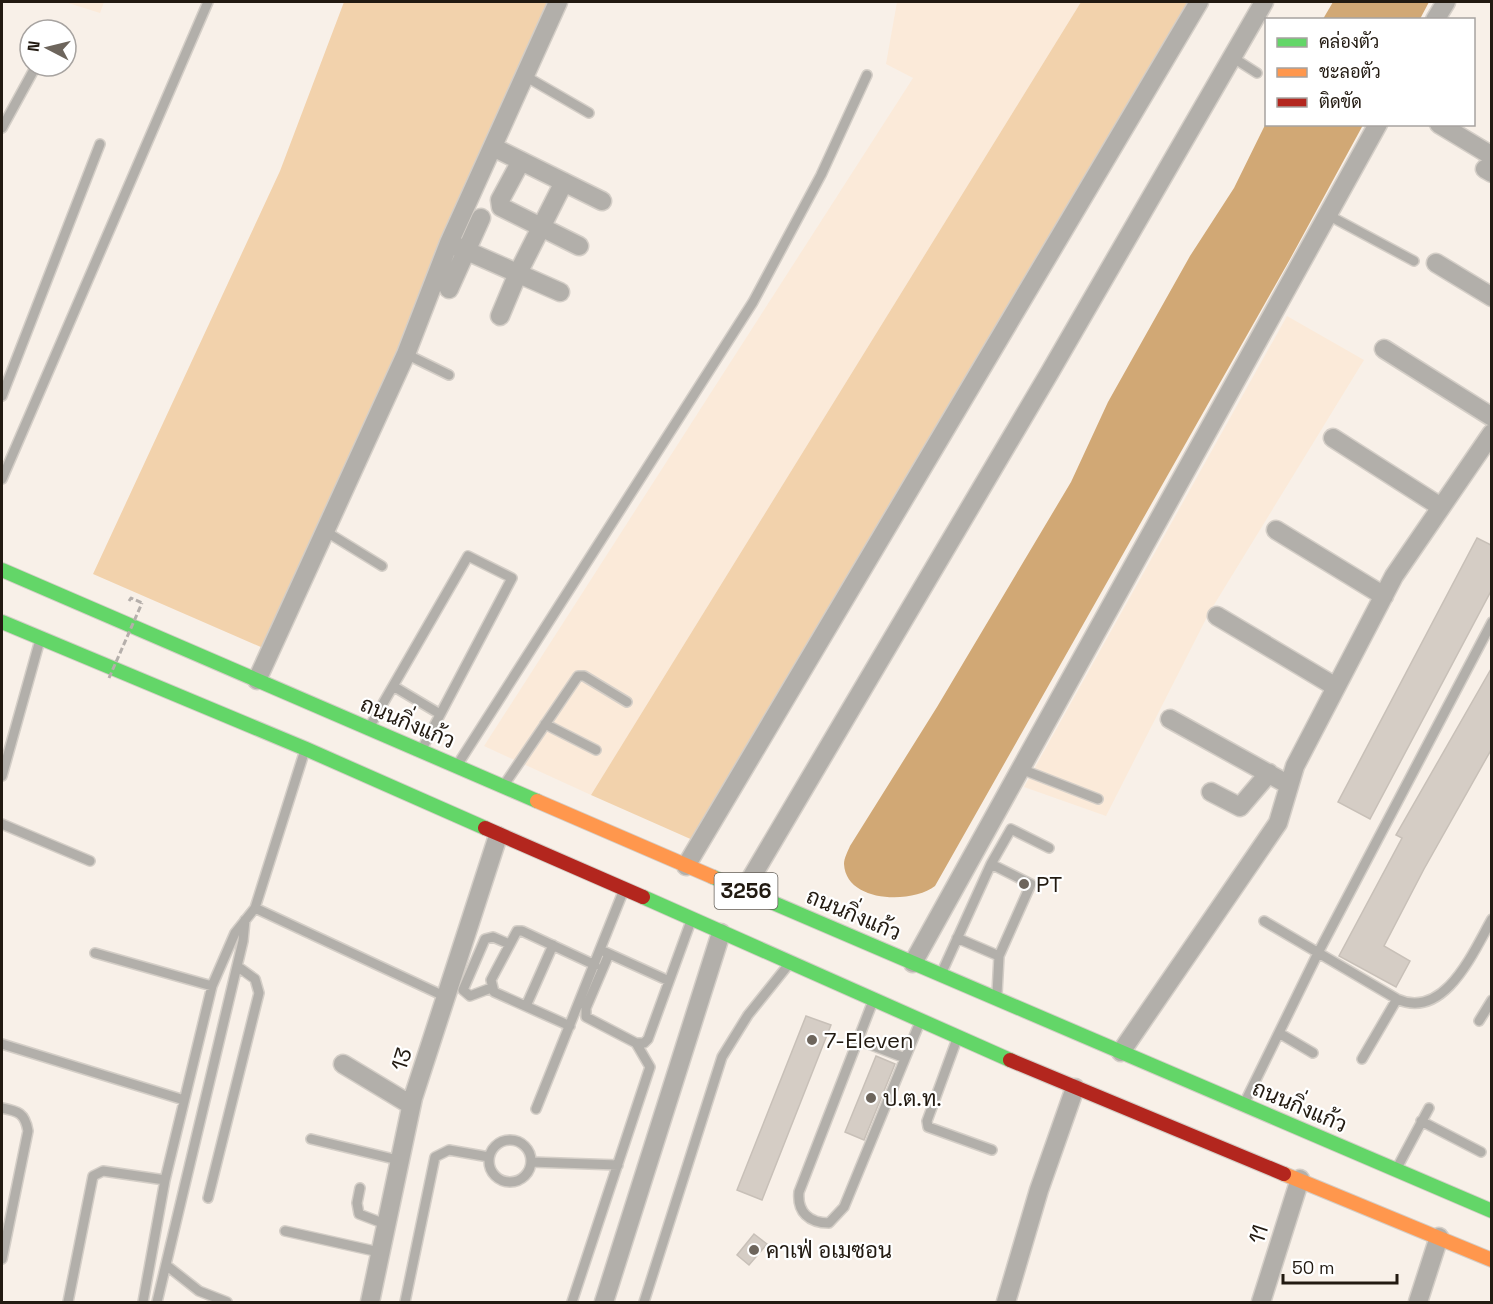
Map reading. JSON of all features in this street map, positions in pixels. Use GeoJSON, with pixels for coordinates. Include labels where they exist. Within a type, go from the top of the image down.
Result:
{"type":"FeatureCollection","features":[{"type":"Feature","properties":{"kind":"main road","name":"ถนนกิ่งแก้ว"},"geometry":{"type":"LineString","coordinates":[[2,570],[1491,1211]]}},
{"type":"Feature","properties":{"kind":"main road","name":"3256"},"geometry":{"type":"LineString","coordinates":[[2,622],[306,749],[498,836],[1075,1088],[1300,1179],[1491,1260]]}},
{"type":"Feature","properties":{"kind":"street"},"geometry":{"type":"LineString","coordinates":[[257,680],[406,354],[449,243],[558,2]]}},
{"type":"Feature","properties":{"kind":"street"},"geometry":{"type":"LineString","coordinates":[[686,866],[1199,2]]}},
{"type":"Feature","properties":{"kind":"street"},"geometry":{"type":"LineString","coordinates":[[744,890],[1264,2]]}},
{"type":"Feature","properties":{"kind":"street"},"geometry":{"type":"LineString","coordinates":[[1436,18],[1446,2]]}},
{"type":"Feature","properties":{"kind":"street"},"geometry":{"type":"LineString","coordinates":[[914,963],[1377,126]]}},
{"type":"Feature","properties":{"kind":"street"},"geometry":{"type":"LineString","coordinates":[[1441,126],[1489,166]]}},
{"type":"Feature","properties":{"kind":"street"},"geometry":{"type":"LineString","coordinates":[[493,147],[602,201]]}},
{"type":"Feature","properties":{"kind":"street"},"geometry":{"type":"LineString","coordinates":[[521,160],[499,204],[540,228],[579,246]]}},
{"type":"Feature","properties":{"kind":"street"},"geometry":{"type":"LineString","coordinates":[[500,316],[518,273],[564,182]]}},
{"type":"Feature","properties":{"kind":"street"},"geometry":{"type":"LineString","coordinates":[[449,290],[481,218]]}},
{"type":"Feature","properties":{"kind":"street"},"geometry":{"type":"LineString","coordinates":[[449,243],[560,292]]}},
{"type":"Feature","properties":{"kind":"street"},"geometry":{"type":"LineString","coordinates":[[1436,263],[1491,297]]}},
{"type":"Feature","properties":{"kind":"street"},"geometry":{"type":"LineString","coordinates":[[1384,349],[1491,417]]}},
{"type":"Feature","properties":{"kind":"street"},"geometry":{"type":"LineString","coordinates":[[1121,1052],[1278,823],[1295,766],[1384,596],[1491,433]]}},
{"type":"Feature","properties":{"kind":"street"},"geometry":{"type":"LineString","coordinates":[[1333,438],[1441,507]]}},
{"type":"Feature","properties":{"kind":"street"},"geometry":{"type":"LineString","coordinates":[[1276,531],[1384,596]]}},
{"type":"Feature","properties":{"kind":"street"},"geometry":{"type":"LineString","coordinates":[[1217,616],[1336,687]]}},
{"type":"Feature","properties":{"kind":"street"},"geometry":{"type":"LineString","coordinates":[[1170,719],[1289,784]]}},
{"type":"Feature","properties":{"kind":"street"},"geometry":{"type":"LineString","coordinates":[[1211,792],[1240,807],[1269,773]]}},
{"type":"Feature","properties":{"kind":"street","name":"13"},"geometry":{"type":"LineString","coordinates":[[370,1302],[411,1105],[498,836]]}},
{"type":"Feature","properties":{"kind":"street"},"geometry":{"type":"LineString","coordinates":[[604,1302],[721,933]]}},
{"type":"Feature","properties":{"kind":"street"},"geometry":{"type":"LineString","coordinates":[[343,1064],[411,1105]]}},
{"type":"Feature","properties":{"kind":"street"},"geometry":{"type":"LineString","coordinates":[[1006,1302],[1039,1190],[1075,1088]]}},
{"type":"Feature","properties":{"kind":"street","name":"11"},"geometry":{"type":"LineString","coordinates":[[1261,1302],[1300,1179]]}},
{"type":"Feature","properties":{"kind":"street"},"geometry":{"type":"LineString","coordinates":[[1418,1302],[1439,1237]]}},
{"type":"Feature","properties":{"kind":"lane"},"geometry":{"type":"LineString","coordinates":[[2,479],[208,2]]}},
{"type":"Feature","properties":{"kind":"lane"},"geometry":{"type":"LineString","coordinates":[[1232,57],[1257,73]]}},
{"type":"Feature","properties":{"kind":"lane"},"geometry":{"type":"LineString","coordinates":[[457,766],[753,302],[821,175],[867,75]]}},
{"type":"Feature","properties":{"kind":"lane"},"geometry":{"type":"LineString","coordinates":[[525,76],[589,113]]}},
{"type":"Feature","properties":{"kind":"lane"},"geometry":{"type":"LineString","coordinates":[[2,128],[29,78]]}},
{"type":"Feature","properties":{"kind":"lane"},"geometry":{"type":"LineString","coordinates":[[2,396],[100,144]]}},
{"type":"Feature","properties":{"kind":"lane"},"geometry":{"type":"LineString","coordinates":[[1328,215],[1414,261]]}},
{"type":"Feature","properties":{"kind":"lane"},"geometry":{"type":"LineString","coordinates":[[406,354],[449,375]]}},
{"type":"Feature","properties":{"kind":"lane"},"geometry":{"type":"LineString","coordinates":[[325,531],[382,566]]}},
{"type":"Feature","properties":{"kind":"lane"},"geometry":{"type":"LineString","coordinates":[[368,728],[468,556],[512,578],[421,750]]}},
{"type":"Feature","properties":{"kind":"lane"},"geometry":{"type":"LineString","coordinates":[[1244,1104],[1318,953],[1491,622]]}},
{"type":"Feature","properties":{"kind":"lane"},"geometry":{"type":"LineString","coordinates":[[2,776],[40,639]]}},
{"type":"Feature","properties":{"kind":"lane"},"geometry":{"type":"LineString","coordinates":[[503,787],[578,676],[584,676],[627,702]]}},
{"type":"Feature","properties":{"kind":"lane"},"geometry":{"type":"LineString","coordinates":[[393,686],[440,714]]}},
{"type":"Feature","properties":{"kind":"lane"},"geometry":{"type":"LineString","coordinates":[[544,724],[596,750]]}},
{"type":"Feature","properties":{"kind":"lane"},"geometry":{"type":"LineString","coordinates":[[143,1302],[165,1180],[212,986],[236,933],[255,908],[306,749]]}},
{"type":"Feature","properties":{"kind":"lane"},"geometry":{"type":"LineString","coordinates":[[1021,769],[1098,798]]}},
{"type":"Feature","properties":{"kind":"lane"},"geometry":{"type":"LineString","coordinates":[[2,824],[90,861]]}},
{"type":"Feature","properties":{"kind":"lane"},"geometry":{"type":"LineString","coordinates":[[941,974],[991,864],[1011,829],[1049,848]]}},
{"type":"Feature","properties":{"kind":"lane"},"geometry":{"type":"LineString","coordinates":[[991,864],[1031,884],[999,956],[996,998]]}},
{"type":"Feature","properties":{"kind":"lane"},"geometry":{"type":"LineString","coordinates":[[624,890],[586,1008],[586,1017],[636,1042],[644,1043],[648,1039],[692,919]]}},
{"type":"Feature","properties":{"kind":"lane"},"geometry":{"type":"LineString","coordinates":[[255,908],[446,997]]}},
{"type":"Feature","properties":{"kind":"lane"},"geometry":{"type":"LineString","coordinates":[[1264,921],[1397,999],[1416,1003],[1431,999],[1447,989],[1460,974],[1491,919]]}},
{"type":"Feature","properties":{"kind":"lane"},"geometry":{"type":"LineString","coordinates":[[157,1302],[237,966],[245,920]]}},
{"type":"Feature","properties":{"kind":"lane"},"geometry":{"type":"LineString","coordinates":[[570,1026],[494,992],[491,988],[491,980],[517,931],[522,931],[595,965]]}},
{"type":"Feature","properties":{"kind":"lane"},"geometry":{"type":"LineString","coordinates":[[491,988],[470,996],[463,990],[485,939],[493,937],[509,944]]}},
{"type":"Feature","properties":{"kind":"lane"},"geometry":{"type":"LineString","coordinates":[[957,938],[999,956]]}},
{"type":"Feature","properties":{"kind":"lane"},"geometry":{"type":"LineString","coordinates":[[526,1006],[553,945]]}},
{"type":"Feature","properties":{"kind":"lane"},"geometry":{"type":"LineString","coordinates":[[536,1109],[595,965],[605,952]]}},
{"type":"Feature","properties":{"kind":"lane"},"geometry":{"type":"LineString","coordinates":[[605,952],[669,981]]}},
{"type":"Feature","properties":{"kind":"lane"},"geometry":{"type":"LineString","coordinates":[[95,953],[212,986]]}},
{"type":"Feature","properties":{"kind":"lane"},"geometry":{"type":"LineString","coordinates":[[644,1302],[722,1057],[748,1015],[790,962]]}},
{"type":"Feature","properties":{"kind":"lane"},"geometry":{"type":"LineString","coordinates":[[208,1198],[259,993],[255,979],[237,966]]}},
{"type":"Feature","properties":{"kind":"lane"},"geometry":{"type":"LineString","coordinates":[[873,999],[799,1192],[799,1207],[807,1217],[829,1223],[844,1207],[921,1020]]}},
{"type":"Feature","properties":{"kind":"lane"},"geometry":{"type":"LineString","coordinates":[[1362,1059],[1397,999]]}},
{"type":"Feature","properties":{"kind":"lane"},"geometry":{"type":"LineString","coordinates":[[1479,1021],[1491,1000]]}},
{"type":"Feature","properties":{"kind":"lane"},"geometry":{"type":"LineString","coordinates":[[1279,1033],[1313,1053]]}},
{"type":"Feature","properties":{"kind":"lane"},"geometry":{"type":"LineString","coordinates":[[958,1035],[927,1121],[928,1127],[992,1150]]}},
{"type":"Feature","properties":{"kind":"lane"},"geometry":{"type":"LineString","coordinates":[[858,1040],[905,1058]]}},
{"type":"Feature","properties":{"kind":"lane"},"geometry":{"type":"LineString","coordinates":[[572,1302],[650,1067],[636,1042]]}},
{"type":"Feature","properties":{"kind":"lane"},"geometry":{"type":"LineString","coordinates":[[2,1044],[184,1100]]}},
{"type":"Feature","properties":{"kind":"lane"},"geometry":{"type":"LineString","coordinates":[[2,1108],[18,1111],[26,1119],[28,1131],[2,1259]]}},
{"type":"Feature","properties":{"kind":"lane"},"geometry":{"type":"LineString","coordinates":[[1395,1170],[1429,1108]]}},
{"type":"Feature","properties":{"kind":"lane"},"geometry":{"type":"LineString","coordinates":[[1421,1121],[1481,1152]]}},
{"type":"Feature","properties":{"kind":"lane"},"geometry":{"type":"LineString","coordinates":[[311,1139],[398,1160]]}},
{"type":"Feature","properties":{"kind":"lane"},"geometry":{"type":"LineString","coordinates":[[514,1141],[526,1148],[531,1162],[530,1169],[521,1180],[508,1183],[492,1173],[489,1157],[494,1147],[500,1142],[514,1141]]}},
{"type":"Feature","properties":{"kind":"lane"},"geometry":{"type":"LineString","coordinates":[[405,1302],[435,1157],[449,1150],[489,1157]]}},
{"type":"Feature","properties":{"kind":"lane"},"geometry":{"type":"LineString","coordinates":[[531,1162],[618,1165]]}},
{"type":"Feature","properties":{"kind":"lane"},"geometry":{"type":"LineString","coordinates":[[68,1302],[93,1176],[103,1171],[165,1180]]}},
{"type":"Feature","properties":{"kind":"lane"},"geometry":{"type":"LineString","coordinates":[[360,1188],[357,1203],[359,1214],[385,1224]]}},
{"type":"Feature","properties":{"kind":"lane"},"geometry":{"type":"LineString","coordinates":[[285,1231],[379,1252]]}},
{"type":"Feature","properties":{"kind":"lane"},"geometry":{"type":"LineString","coordinates":[[166,1264],[199,1291],[227,1302]]}},
{"type":"Feature","properties":{"kind":"path"},"geometry":{"type":"LineString","coordinates":[[109,678],[142,603]]}},
{"type":"Feature","properties":{"kind":"shaded area"},"geometry":{"type":"Polygon","coordinates":[[[65,2],[104,2],[100,13],[65,2]]]}},
{"type":"Feature","properties":{"kind":"shaded area"},"geometry":{"type":"Polygon","coordinates":[[[344,2],[548,2],[465,185],[391,365],[263,648],[93,574],[280,171],[344,2]]]}},
{"type":"Feature","properties":{"kind":"shaded area"},"geometry":{"type":"Polygon","coordinates":[[[897,2],[1081,2],[591,795],[484,746],[913,78],[886,64],[897,2]]]}},
{"type":"Feature","properties":{"kind":"shaded area"},"geometry":{"type":"Polygon","coordinates":[[[1081,2],[1194,2],[695,841],[591,795],[1081,2]]]}},
{"type":"Feature","properties":{"kind":"shaded area"},"geometry":{"type":"Polygon","coordinates":[[[1333,2],[1429,2],[1421,18],[1324,18],[1333,2]]]}},
{"type":"Feature","properties":{"kind":"shaded area"},"geometry":{"type":"Polygon","coordinates":[[[1265,125],[1362,126],[1289,261],[935,886],[911,896],[882,896],[868,893],[856,886],[848,877],[844,862],[850,846],[937,707],[1071,482],[1108,402],[1190,256],[1234,188],[1265,125]]]}},
{"type":"Feature","properties":{"kind":"shaded area"},"geometry":{"type":"Polygon","coordinates":[[[1287,316],[1364,360],[1209,613],[1106,816],[1024,787],[1287,316]]]}},
{"type":"Feature","properties":{"kind":"building"},"geometry":{"type":"Polygon","coordinates":[[[1477,538],[1491,545],[1491,591],[1370,819],[1338,802],[1477,538]]]}},
{"type":"Feature","properties":{"kind":"building"},"geometry":{"type":"Polygon","coordinates":[[[1491,669],[1491,750],[1384,946],[1410,961],[1396,987],[1339,956],[1402,838],[1396,835],[1491,669]]]}},
{"type":"Feature","properties":{"kind":"building"},"geometry":{"type":"Polygon","coordinates":[[[806,1016],[831,1025],[762,1200],[737,1190],[806,1016]]]}},
{"type":"Feature","properties":{"kind":"building"},"geometry":{"type":"Polygon","coordinates":[[[876,1056],[895,1064],[864,1140],[845,1132],[876,1056]]]}},
{"type":"Feature","properties":{"kind":"building"},"geometry":{"type":"Polygon","coordinates":[[[754,1234],[767,1244],[749,1265],[737,1255],[754,1234]]]}},
{"type":"Feature","properties":{"kind":"traffic: fast"},"geometry":{"type":"LineString","coordinates":[[2,570],[537,801]]}},
{"type":"Feature","properties":{"kind":"traffic: fast"},"geometry":{"type":"LineString","coordinates":[[2,622],[306,749],[485,828]]}},
{"type":"Feature","properties":{"kind":"traffic: fast"},"geometry":{"type":"LineString","coordinates":[[713,877],[1492,1211]]}},
{"type":"Feature","properties":{"kind":"traffic: fast"},"geometry":{"type":"LineString","coordinates":[[643,897],[1010,1060]]}},
{"type":"Feature","properties":{"kind":"traffic: slow"},"geometry":{"type":"LineString","coordinates":[[537,801],[713,877]]}},
{"type":"Feature","properties":{"kind":"traffic: slow"},"geometry":{"type":"LineString","coordinates":[[1284,1174],[1492,1260]]}},
{"type":"Feature","properties":{"kind":"traffic: jam"},"geometry":{"type":"LineString","coordinates":[[485,828],[643,897]]}},
{"type":"Feature","properties":{"kind":"traffic: jam"},"geometry":{"type":"LineString","coordinates":[[1010,1060],[1284,1174]]}},
{"type":"Feature","properties":{"kind":"place","name":"PT"},"geometry":{"type":"Point","coordinates":[1024,884]}},
{"type":"Feature","properties":{"kind":"place","name":"7-Eleven"},"geometry":{"type":"Point","coordinates":[812,1040]}},
{"type":"Feature","properties":{"kind":"place","name":"ป.ต.ท."},"geometry":{"type":"Point","coordinates":[871,1098]}},
{"type":"Feature","properties":{"kind":"place","name":"คาเฟ่ อเมซอน"},"geometry":{"type":"Point","coordinates":[754,1250]}}]}
